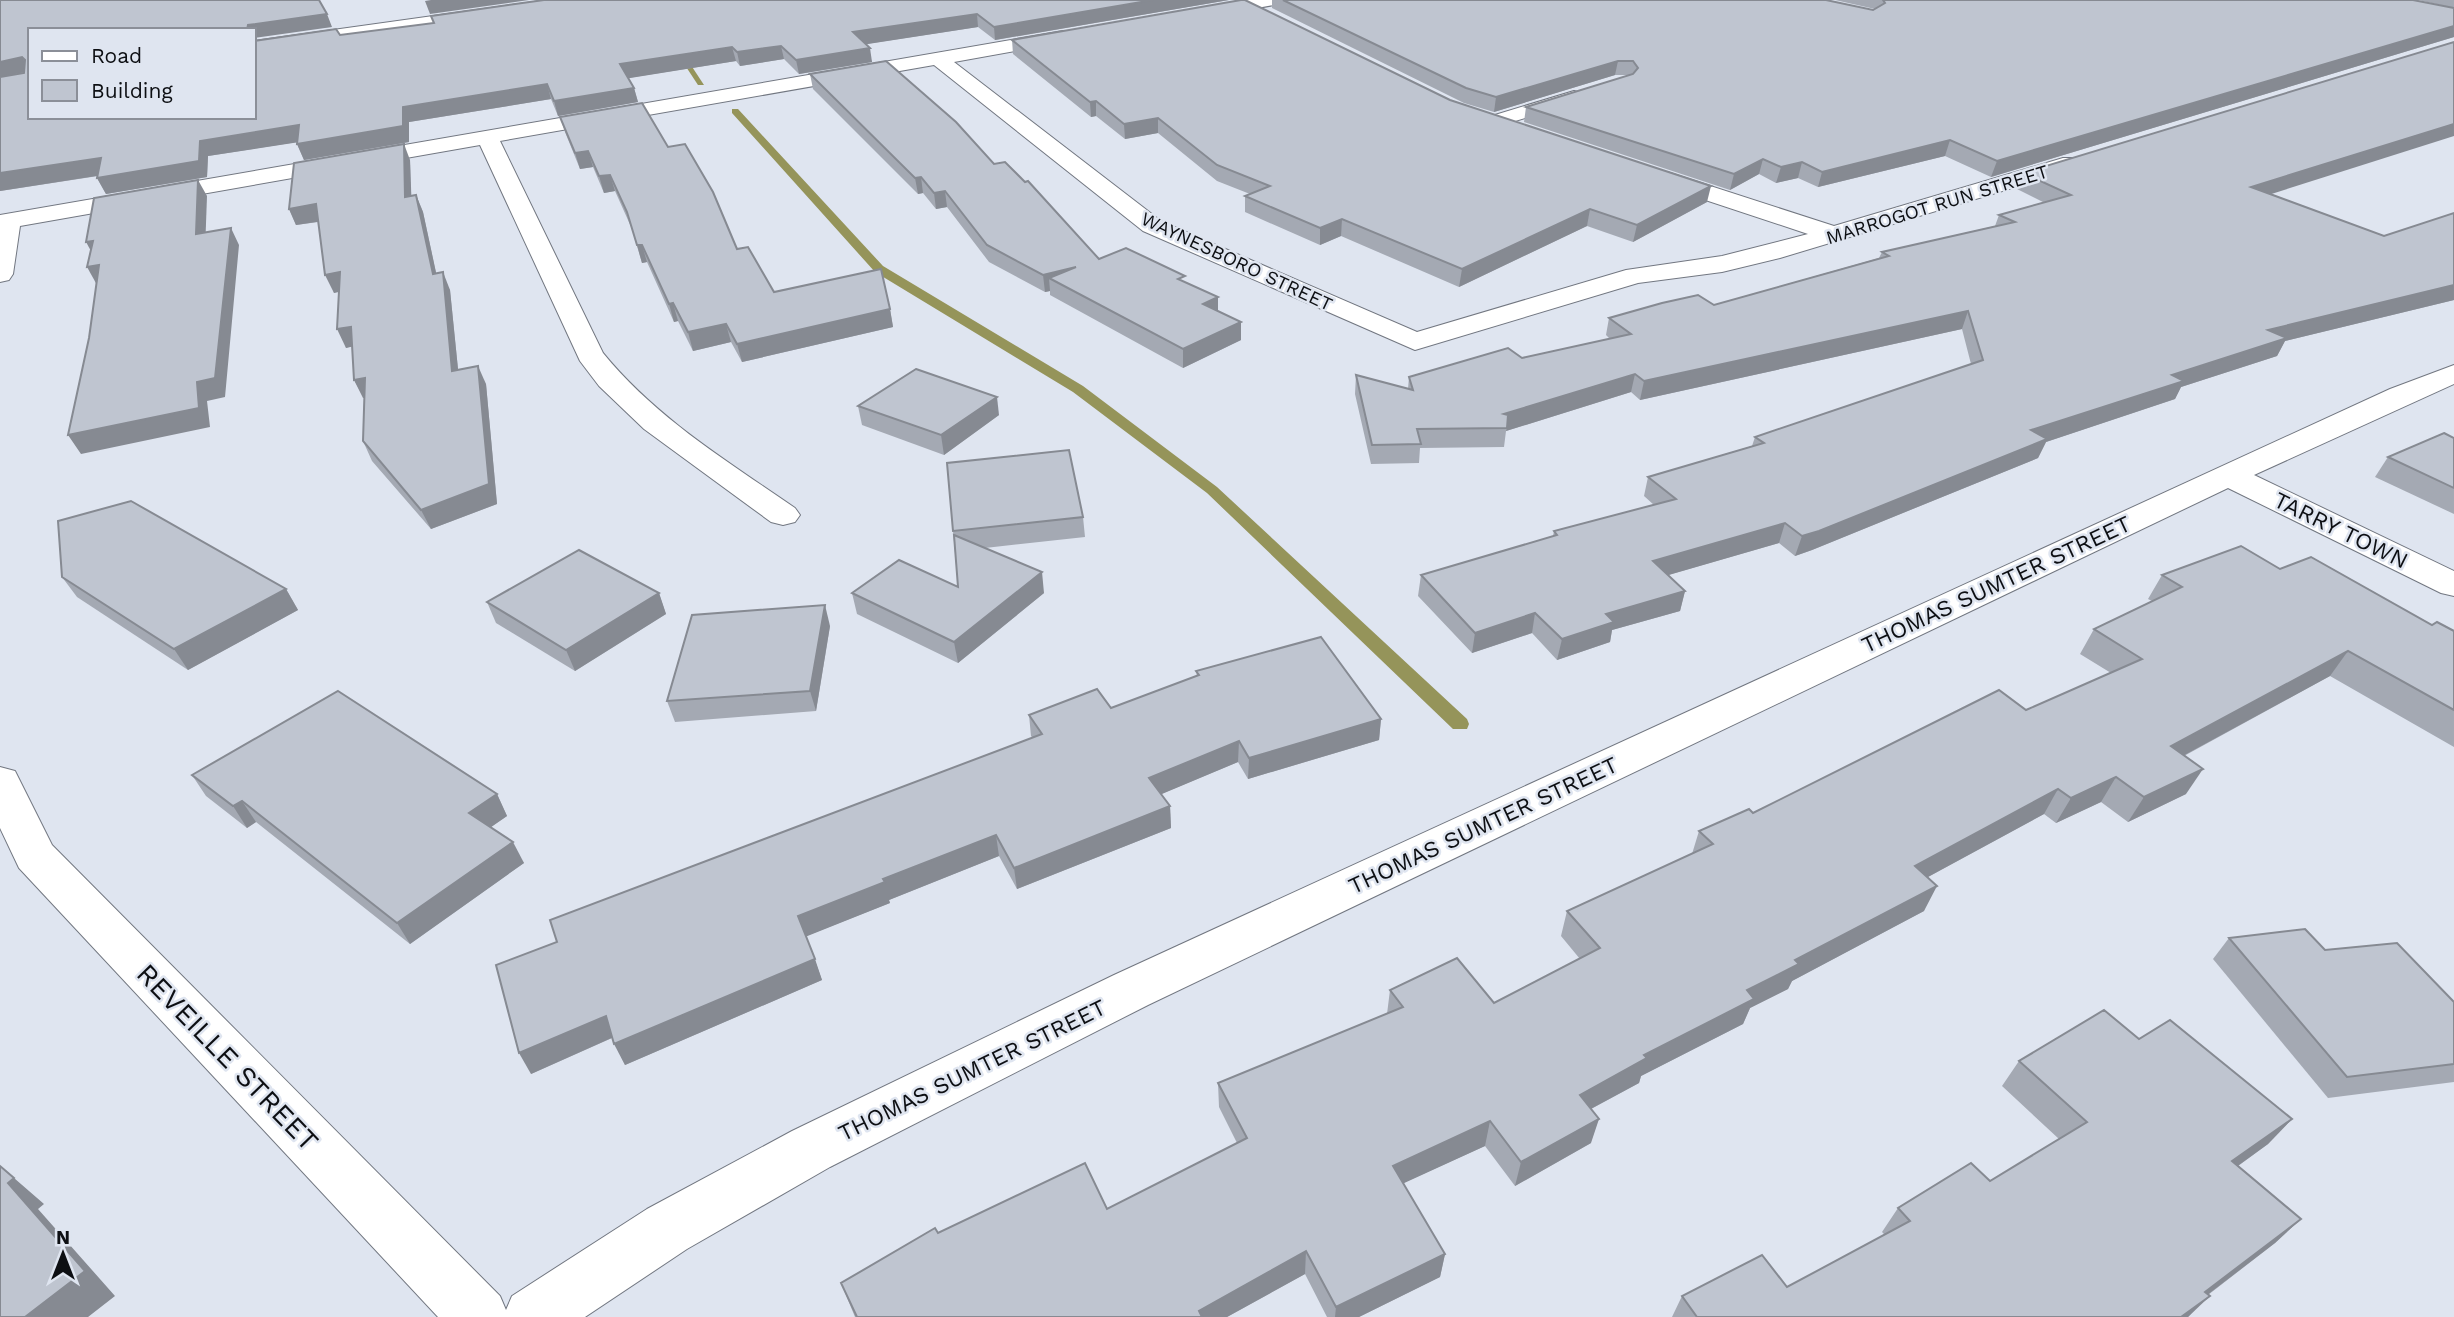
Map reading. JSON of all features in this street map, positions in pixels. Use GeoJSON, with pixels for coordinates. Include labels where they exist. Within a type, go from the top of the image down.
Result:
{"type":"FeatureCollection","features":[{"type":"Feature","properties":{"kind":"street"},"geometry":{"type":"LineString","coordinates":[[256,47],[585,0]]}},
{"type":"Feature","properties":{"kind":"street"},"geometry":{"type":"LineString","coordinates":[[1180,17],[1274,0]]}},
{"type":"Feature","properties":{"kind":"street"},"geometry":{"type":"LineString","coordinates":[[1247,5],[1284,23]]}},
{"type":"Feature","properties":{"kind":"street"},"geometry":{"type":"LineString","coordinates":[[369,10],[376,30]]}},
{"type":"Feature","properties":{"kind":"street"},"geometry":{"type":"LineString","coordinates":[[0,274],[5,221],[1086,33]]}},
{"type":"Feature","properties":{"kind":"street","name":"WAYNESBORO STREET"},"geometry":{"type":"LineString","coordinates":[[938,60],[1152,226],[1415,342]]}},
{"type":"Feature","properties":{"kind":"street"},"geometry":{"type":"LineString","coordinates":[[1492,122],[1597,90]]}},
{"type":"Feature","properties":{"kind":"street"},"geometry":{"type":"LineString","coordinates":[[1468,113],[1532,135]]}},
{"type":"Feature","properties":{"kind":"street"},"geometry":{"type":"LineString","coordinates":[[487,137],[590,355],[609,382],[640,412],[783,515]]}},
{"type":"Feature","properties":{"kind":"street","name":"MARROGOT RUN STREET"},"geometry":{"type":"LineString","coordinates":[[1415,342],[1635,276],[1722,264],[1836,235],[2099,154]]}},
{"type":"Feature","properties":{"kind":"street"},"geometry":{"type":"LineString","coordinates":[[1638,170],[1836,235]]}},
{"type":"Feature","properties":{"kind":"street","name":"THOMAS SUMTER STREET"},"geometry":{"type":"LineString","coordinates":[[533,1317],[667,1229],[860,1125],[1131,990],[2228,475],[2401,395],[2454,374]]}},
{"type":"Feature","properties":{"kind":"street","name":"TARRY TOWN"},"geometry":{"type":"LineString","coordinates":[[2228,475],[2454,585]]}},
{"type":"Feature","properties":{"kind":"street","name":"REVEILLE STREET"},"geometry":{"type":"LineString","coordinates":[[0,782],[35,856],[479,1317]]}},
{"type":"Feature","properties":{"kind":"building"},"geometry":{"type":"Polygon","coordinates":[[[0,0],[319,0],[327,14],[248,25],[247,28],[28,28],[28,119],[256,119],[256,41],[336,29],[340,35],[434,23],[431,16],[544,0],[1153,0],[994,27],[977,14],[853,32],[870,48],[796,60],[781,46],[737,52],[732,47],[620,64],[634,88],[554,101],[547,84],[403,107],[403,126],[297,144],[299,125],[200,141],[199,161],[97,178],[101,158],[0,173],[0,77],[24,73],[25,60],[22,57],[0,62],[0,0]]]}},
{"type":"Feature","properties":{"kind":"building"},"geometry":{"type":"Polygon","coordinates":[[[1241,0],[1450,100],[1711,186],[1637,225],[1590,209],[1462,269],[1342,219],[1320,228],[1245,196],[1270,186],[1217,165],[1158,118],[1124,124],[1096,101],[1090,102],[1012,40],[1241,0]]]}},
{"type":"Feature","properties":{"kind":"building"},"geometry":{"type":"Polygon","coordinates":[[[1283,0],[1826,0],[1873,10],[1885,3],[1883,0],[2413,0],[2454,8],[2454,26],[1997,161],[1950,140],[1822,172],[1802,162],[1781,167],[1763,159],[1734,174],[1526,107],[1633,74],[1638,68],[1633,61],[1618,61],[1496,97],[1466,88],[1283,0]]]}},
{"type":"Feature","properties":{"kind":"building"},"geometry":{"type":"Polygon","coordinates":[[[2454,42],[2454,124],[2251,187],[2384,236],[2454,213],[2454,285],[2268,330],[2287,338],[2172,375],[2184,381],[2031,430],[2047,439],[1819,531],[1802,536],[1785,523],[1653,561],[1685,591],[1606,614],[1614,622],[1562,639],[1535,613],[1475,633],[1421,575],[1557,535],[1554,531],[1676,499],[1648,477],[1764,443],[1755,437],[1983,360],[1968,311],[1644,381],[1635,374],[1504,414],[1508,415],[1507,428],[1417,429],[1421,444],[1372,445],[1356,375],[1413,390],[1409,377],[1508,348],[1522,358],[1631,334],[1609,318],[1662,303],[1698,295],[1714,305],[1889,256],[1882,252],[2015,222],[1999,215],[2071,195],[2023,173],[2454,42]]]}},
{"type":"Feature","properties":{"kind":"building"},"geometry":{"type":"Polygon","coordinates":[[[886,61],[956,122],[994,164],[1005,162],[1025,182],[1028,181],[1099,259],[1126,248],[1185,276],[1178,279],[1218,297],[1203,304],[1241,322],[1183,349],[1049,278],[1076,267],[1043,275],[987,245],[945,191],[934,193],[921,177],[915,178],[810,74],[886,61]]]}},
{"type":"Feature","properties":{"kind":"building"},"geometry":{"type":"Polygon","coordinates":[[[642,103],[668,147],[685,144],[713,192],[737,249],[748,247],[774,292],[881,269],[890,309],[737,344],[726,324],[688,332],[673,303],[669,304],[642,245],[637,245],[627,212],[610,175],[599,176],[588,151],[575,153],[560,117],[642,103]]]}},
{"type":"Feature","properties":{"kind":"building"},"geometry":{"type":"Polygon","coordinates":[[[404,144],[405,197],[416,195],[433,274],[443,272],[452,371],[478,366],[489,484],[421,510],[363,441],[365,378],[354,380],[351,327],[337,329],[340,272],[325,275],[316,204],[289,209],[294,163],[404,144]]]}},
{"type":"Feature","properties":{"kind":"building"},"geometry":{"type":"Polygon","coordinates":[[[198,180],[196,234],[231,228],[215,378],[197,382],[199,408],[68,435],[89,338],[99,265],[87,267],[93,241],[86,242],[94,198],[198,180]]]}},
{"type":"Feature","properties":{"kind":"building"},"geometry":{"type":"Polygon","coordinates":[[[916,369],[997,397],[941,435],[858,406],[916,369]]]}},
{"type":"Feature","properties":{"kind":"building"},"geometry":{"type":"Polygon","coordinates":[[[2444,433],[2454,438],[2454,488],[2388,457],[2444,433]]]}},
{"type":"Feature","properties":{"kind":"building"},"geometry":{"type":"Polygon","coordinates":[[[1069,450],[1083,517],[953,531],[947,463],[1069,450]]]}},
{"type":"Feature","properties":{"kind":"building"},"geometry":{"type":"Polygon","coordinates":[[[131,501],[286,589],[174,649],[62,577],[58,521],[131,501]]]}},
{"type":"Feature","properties":{"kind":"building"},"geometry":{"type":"Polygon","coordinates":[[[954,535],[1042,572],[954,642],[852,593],[899,560],[958,587],[954,535]]]}},
{"type":"Feature","properties":{"kind":"building"},"geometry":{"type":"Polygon","coordinates":[[[2241,546],[2280,569],[2311,557],[2432,625],[2437,622],[2454,631],[2454,710],[2348,651],[2171,746],[2203,769],[2144,797],[2116,777],[2071,798],[2058,789],[1915,866],[1937,886],[1795,960],[1799,964],[1747,990],[1754,999],[1644,1055],[1647,1058],[1580,1095],[1599,1119],[1521,1162],[1490,1121],[1393,1166],[1445,1254],[1336,1307],[1306,1251],[1199,1311],[1202,1317],[857,1317],[841,1283],[935,1228],[938,1233],[1085,1163],[1107,1209],[1247,1138],[1218,1083],[1403,1007],[1390,990],[1457,958],[1494,1003],[1600,948],[1567,911],[1713,844],[1699,831],[1749,809],[1753,813],[1999,690],[2026,710],[2142,659],[2094,629],[2182,587],[2162,575],[2241,546]]]}},
{"type":"Feature","properties":{"kind":"building"},"geometry":{"type":"Polygon","coordinates":[[[579,550],[659,593],[566,650],[487,602],[579,550]]]}},
{"type":"Feature","properties":{"kind":"building"},"geometry":{"type":"Polygon","coordinates":[[[825,605],[810,691],[667,701],[692,615],[825,605]]]}},
{"type":"Feature","properties":{"kind":"building"},"geometry":{"type":"Polygon","coordinates":[[[1321,637],[1381,719],[1249,758],[1239,741],[1149,778],[1170,806],[1014,868],[996,835],[798,916],[815,959],[614,1044],[606,1016],[519,1053],[496,965],[557,942],[550,920],[1042,734],[1029,715],[1097,689],[1111,708],[1199,675],[1196,671],[1321,637]]]}},
{"type":"Feature","properties":{"kind":"building"},"geometry":{"type":"Polygon","coordinates":[[[338,691],[497,794],[469,813],[513,842],[397,923],[242,801],[233,806],[192,775],[338,691]]]}},
{"type":"Feature","properties":{"kind":"building"},"geometry":{"type":"Polygon","coordinates":[[[2305,929],[2325,950],[2397,943],[2454,1002],[2454,1064],[2347,1077],[2229,938],[2305,929]]]}},
{"type":"Feature","properties":{"kind":"building"},"geometry":{"type":"Polygon","coordinates":[[[2104,1010],[2139,1039],[2170,1020],[2292,1119],[2232,1161],[2301,1219],[2205,1292],[2210,1296],[2181,1317],[1697,1317],[1682,1296],[1762,1255],[1787,1287],[1910,1221],[1898,1208],[1971,1163],[1990,1181],[2087,1122],[2019,1061],[2104,1010]]]}},
{"type":"Feature","properties":{"kind":"building"},"geometry":{"type":"Polygon","coordinates":[[[0,1166],[14,1178],[8,1183],[85,1271],[25,1317],[0,1317],[0,1166]]]}},
{"type":"Feature","properties":{"kind":"waterway"},"geometry":{"type":"LineString","coordinates":[[676,49],[701,83]]}},
{"type":"Feature","properties":{"kind":"waterway"},"geometry":{"type":"LineString","coordinates":[[735,111],[879,269],[1078,389],[1212,490],[1460,724]]}}]}
